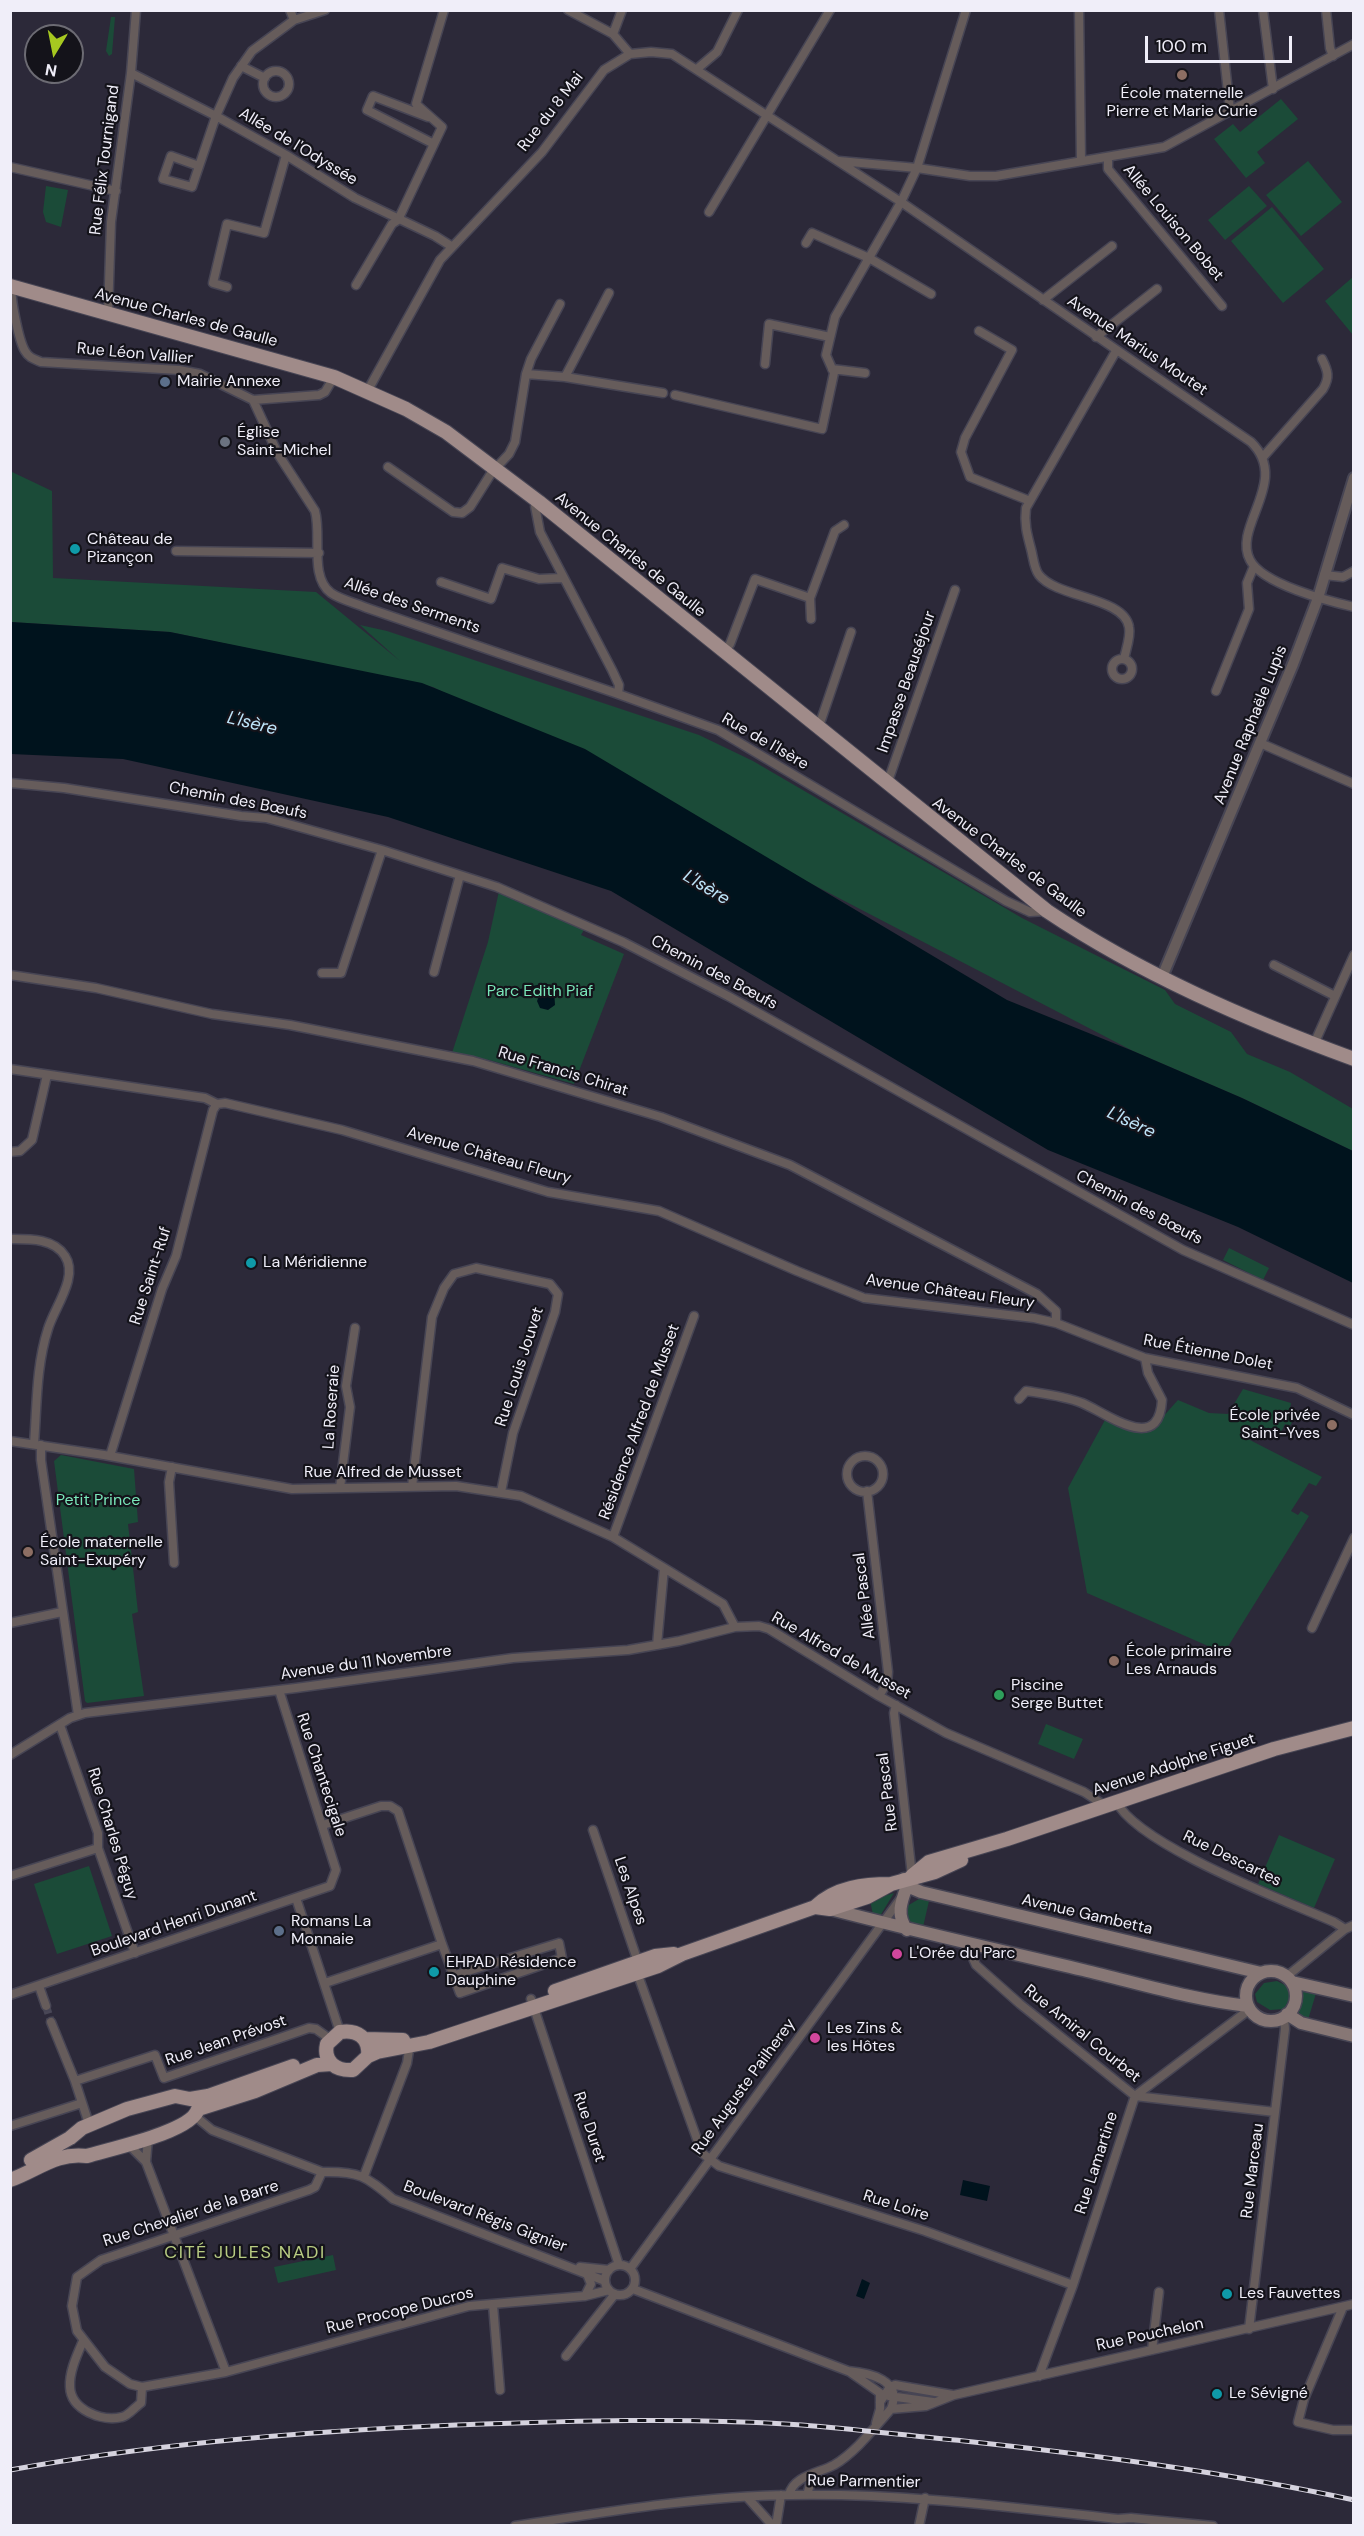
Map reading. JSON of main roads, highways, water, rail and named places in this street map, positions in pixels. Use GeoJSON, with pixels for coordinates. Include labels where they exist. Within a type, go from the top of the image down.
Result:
{"type":"FeatureCollection","features":[{"type":"Feature","properties":{"kind":"main road","name":"Avenue Charles de Gaulle"},"geometry":{"type":"LineString","coordinates":[[11,286],[334,377],[368,390],[446,432],[539,502],[1047,912],[1108,950],[1162,978],[1353,1059]]}},
{"type":"Feature","properties":{"kind":"main road","name":"Avenue Adolphe Figuet"},"geometry":{"type":"LineString","coordinates":[[904,1884],[1007,1839],[1110,1803],[1286,1746],[1353,1728]]}},
{"type":"Feature","properties":{"kind":"main road"},"geometry":{"type":"LineString","coordinates":[[368,2056],[638,1967],[655,1956],[682,1954],[815,1907],[825,1898],[863,1884],[904,1884]]}},
{"type":"Feature","properties":{"kind":"main road"},"geometry":{"type":"LineString","coordinates":[[830,1909],[904,1884]]}},
{"type":"Feature","properties":{"kind":"main road"},"geometry":{"type":"LineString","coordinates":[[904,1884],[899,1911],[900,1919],[907,1929]]}},
{"type":"Feature","properties":{"kind":"main road","name":"Avenue Gambetta"},"geometry":{"type":"LineString","coordinates":[[904,1884],[921,1892],[1261,1973],[1274,1971],[1289,1979],[1353,1996]]}},
{"type":"Feature","properties":{"kind":"main road"},"geometry":{"type":"LineString","coordinates":[[815,1907],[1249,2008],[1262,2019],[1269,2020],[1285,2016],[1301,2024],[1353,2036]]}},
{"type":"Feature","properties":{"kind":"main road"},"geometry":{"type":"LineString","coordinates":[[1249,2008],[1246,1991],[1254,1977],[1261,1973]]}},
{"type":"Feature","properties":{"kind":"main road"},"geometry":{"type":"LineString","coordinates":[[1285,2016],[1295,1999],[1289,1979]]}},
{"type":"Feature","properties":{"kind":"main road"},"geometry":{"type":"LineString","coordinates":[[10,2180],[49,2160],[78,2154],[87,2156],[148,2138],[187,2123],[208,2096],[300,2063],[332,2040],[355,2032],[365,2039],[410,2043]]}},
{"type":"Feature","properties":{"kind":"main road"},"geometry":{"type":"LineString","coordinates":[[196,2112],[317,2066],[332,2064],[339,2069],[353,2070],[368,2056],[369,2049],[365,2039]]}},
{"type":"Feature","properties":{"kind":"main road"},"geometry":{"type":"LineString","coordinates":[[332,2040],[332,2064]]}},
{"type":"Feature","properties":{"kind":"main road"},"geometry":{"type":"LineString","coordinates":[[10,2171],[70,2138],[77,2130],[88,2124],[160,2099],[175,2096],[196,2112]]}},
{"type":"Feature","properties":{"kind":"main road"},"geometry":{"type":"LineString","coordinates":[[70,2138],[78,2154]]}},
{"type":"Feature","properties":{"kind":"water","name":"L'Isère"},"geometry":{"type":"Polygon","coordinates":[[[11,622],[170,632],[422,683],[585,749],[1007,1000],[1242,1098],[1353,1151],[1353,1283],[1238,1227],[1048,1150],[611,891],[388,817],[123,759],[11,754],[11,622]]]}},
{"type":"Feature","properties":{"kind":"water"},"geometry":{"type":"Polygon","coordinates":[[[546,983],[554,989],[555,1005],[548,1010],[540,1008],[537,1001],[540,994],[532,992],[523,997],[517,995],[520,989],[546,983]]]}},
{"type":"Feature","properties":{"kind":"water"},"geometry":{"type":"Polygon","coordinates":[[[963,2180],[990,2186],[987,2201],[960,2195],[963,2180]]]}},
{"type":"Feature","properties":{"kind":"water"},"geometry":{"type":"Polygon","coordinates":[[[862,2279],[870,2283],[864,2299],[856,2296],[862,2279]]]}},
{"type":"Feature","properties":{"kind":"tunnel"},"geometry":{"type":"LineString","coordinates":[[46,2006],[51,2022]]}},
{"type":"Feature","properties":{"kind":"railway"},"geometry":{"type":"LineString","coordinates":[[10,2470],[177,2445],[344,2431],[542,2422],[716,2421],[822,2427],[1062,2452],[1160,2465],[1354,2500]]}},
{"type":"Feature","properties":{"kind":"place","name":"École maternelle Pierre et Marie Curie"},"geometry":{"type":"Point","coordinates":[1182,75]}},
{"type":"Feature","properties":{"kind":"place","name":"Mairie Annexe"},"geometry":{"type":"Point","coordinates":[165,382]}},
{"type":"Feature","properties":{"kind":"place","name":"Église Saint-Michel"},"geometry":{"type":"Point","coordinates":[225,442]}},
{"type":"Feature","properties":{"kind":"place","name":"Château de Pizançon"},"geometry":{"type":"Point","coordinates":[75,549]}},
{"type":"Feature","properties":{"kind":"place","name":"La Méridienne"},"geometry":{"type":"Point","coordinates":[251,1263]}},
{"type":"Feature","properties":{"kind":"place","name":"École privée Saint-Yves"},"geometry":{"type":"Point","coordinates":[1332,1425]}},
{"type":"Feature","properties":{"kind":"place","name":"École maternelle Saint-Exupéry"},"geometry":{"type":"Point","coordinates":[28,1552]}},
{"type":"Feature","properties":{"kind":"place","name":"École primaire Les Arnauds"},"geometry":{"type":"Point","coordinates":[1114,1661]}},
{"type":"Feature","properties":{"kind":"place","name":"Piscine Serge Buttet"},"geometry":{"type":"Point","coordinates":[999,1695]}},
{"type":"Feature","properties":{"kind":"place","name":"Romans La Monnaie"},"geometry":{"type":"Point","coordinates":[279,1931]}},
{"type":"Feature","properties":{"kind":"place","name":"L'Orée du Parc"},"geometry":{"type":"Point","coordinates":[897,1954]}},
{"type":"Feature","properties":{"kind":"place","name":"EHPAD Résidence Dauphine"},"geometry":{"type":"Point","coordinates":[434,1972]}},
{"type":"Feature","properties":{"kind":"place","name":"Les Zins & les Hôtes"},"geometry":{"type":"Point","coordinates":[815,2038]}},
{"type":"Feature","properties":{"kind":"place","name":"Les Fauvettes"},"geometry":{"type":"Point","coordinates":[1227,2294]}},
{"type":"Feature","properties":{"kind":"place","name":"Le Sévigné"},"geometry":{"type":"Point","coordinates":[1217,2394]}},
{"type":"Feature","properties":{"kind":"district","name":"CITÉ JULES NADI"},"geometry":{"type":"Point","coordinates":[245,2253]}},
{"type":"Feature","properties":{"kind":"park label","name":"Parc Edith Piaf"},"geometry":{"type":"Point","coordinates":[540,992]}},
{"type":"Feature","properties":{"kind":"park label","name":"Petit Prince"},"geometry":{"type":"Point","coordinates":[98,1501]}}]}
